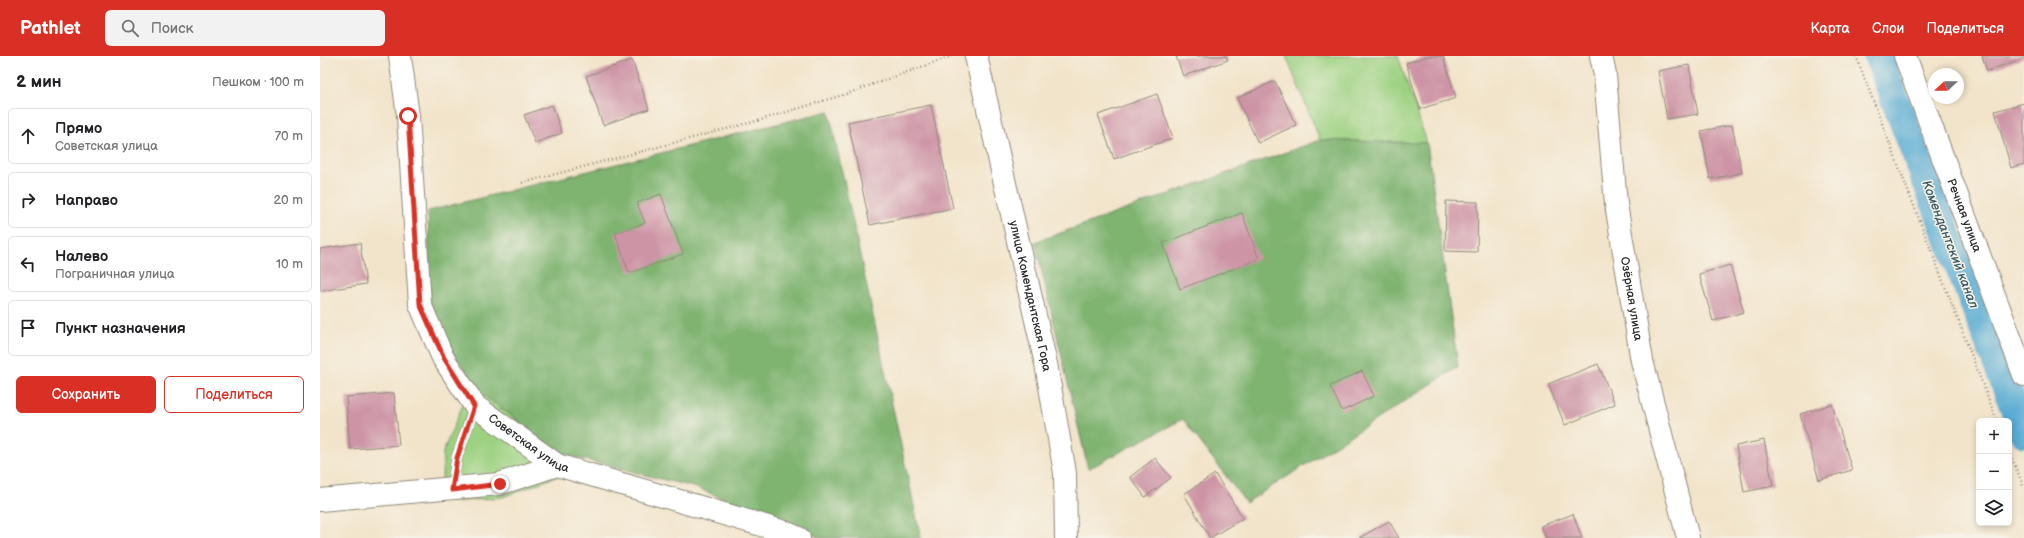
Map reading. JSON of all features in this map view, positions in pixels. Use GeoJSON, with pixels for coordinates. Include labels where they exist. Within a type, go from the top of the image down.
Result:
{"type":"FeatureCollection","features":[{"type":"Feature","properties":{"kind":"street","name":"Советская улица"},"geometry":{"type":"LineString","coordinates":[[400,56],[408,116],[420,304],[444,358],[474,406],[557,465],[788,536]]}},
{"type":"Feature","properties":{"kind":"street","name":"улица Комендантская Гора"},"geometry":{"type":"LineString","coordinates":[[976,56],[1047,372],[1066,473],[1066,538]]}},
{"type":"Feature","properties":{"kind":"street","name":"Озёрная улица"},"geometry":{"type":"LineString","coordinates":[[1602,56],[1616,204],[1642,361],[1688,538]]}},
{"type":"Feature","properties":{"kind":"street","name":"Речная улица"},"geometry":{"type":"LineString","coordinates":[[1905,56],[2024,374]]}},
{"type":"Feature","properties":{"kind":"street"},"geometry":{"type":"LineString","coordinates":[[320,500],[452,490],[500,484],[557,465]]}},
{"type":"Feature","properties":{"kind":"lane"},"geometry":{"type":"LineString","coordinates":[[452,490],[457,458],[474,406]]}},
{"type":"Feature","properties":{"kind":"path"},"geometry":{"type":"LineString","coordinates":[[522,183],[760,120],[846,94],[952,56]]}},
{"type":"Feature","properties":{"kind":"path"},"geometry":{"type":"LineString","coordinates":[[1856,56],[1996,418]]}},
{"type":"Feature","properties":{"kind":"path"},"geometry":{"type":"LineString","coordinates":[[2010,454],[2024,488]]}},
{"type":"Feature","properties":{"kind":"green space"},"geometry":{"type":"Polygon","coordinates":[[[1286,56],[1398,56],[1427,143],[1320,140],[1286,56]]]}},
{"type":"Feature","properties":{"kind":"green space"},"geometry":{"type":"Polygon","coordinates":[[[829,111],[921,538],[821,538],[697,488],[562,454],[480,392],[454,354],[430,302],[428,211],[829,111]]]}},
{"type":"Feature","properties":{"kind":"green space"},"geometry":{"type":"Polygon","coordinates":[[[1320,140],[1427,143],[1458,367],[1246,503],[1183,419],[1088,469],[1035,242],[1320,140]]]}},
{"type":"Feature","properties":{"kind":"green space"},"geometry":{"type":"Polygon","coordinates":[[[480,392],[562,454],[560,475],[503,497],[452,502],[442,479],[443,452],[463,404],[480,392]]]}},
{"type":"Feature","properties":{"kind":"building"},"geometry":{"type":"Polygon","coordinates":[[[1176,56],[1226,56],[1228,60],[1183,76],[1176,56]]]}},
{"type":"Feature","properties":{"kind":"building"},"geometry":{"type":"Polygon","coordinates":[[[1428,56],[1443,56],[1456,98],[1420,109],[1406,63],[1428,56]]]}},
{"type":"Feature","properties":{"kind":"building"},"geometry":{"type":"Polygon","coordinates":[[[1982,56],[2024,56],[2024,58],[1987,71],[1982,56]]]}},
{"type":"Feature","properties":{"kind":"building"},"geometry":{"type":"Polygon","coordinates":[[[632,60],[649,109],[603,125],[586,76],[632,60]]]}},
{"type":"Feature","properties":{"kind":"building"},"geometry":{"type":"Polygon","coordinates":[[[1689,65],[1698,114],[1667,119],[1658,71],[1689,65]]]}},
{"type":"Feature","properties":{"kind":"building"},"geometry":{"type":"Polygon","coordinates":[[[1275,81],[1296,125],[1258,143],[1237,98],[1275,81]]]}},
{"type":"Feature","properties":{"kind":"building"},"geometry":{"type":"Polygon","coordinates":[[[1157,94],[1173,138],[1114,159],[1098,115],[1157,94]]]}},
{"type":"Feature","properties":{"kind":"building"},"geometry":{"type":"Polygon","coordinates":[[[2024,103],[2024,164],[2011,168],[1995,111],[2024,103]]]}},
{"type":"Feature","properties":{"kind":"building"},"geometry":{"type":"Polygon","coordinates":[[[552,105],[562,133],[535,143],[524,115],[552,105]]]}},
{"type":"Feature","properties":{"kind":"building"},"geometry":{"type":"Polygon","coordinates":[[[931,105],[953,208],[870,225],[848,122],[931,105]]]}},
{"type":"Feature","properties":{"kind":"building"},"geometry":{"type":"Polygon","coordinates":[[[1732,125],[1742,173],[1710,179],[1701,131],[1732,125]]]}},
{"type":"Feature","properties":{"kind":"building"},"geometry":{"type":"Polygon","coordinates":[[[661,194],[683,254],[629,273],[615,233],[645,223],[637,203],[661,194]]]}},
{"type":"Feature","properties":{"kind":"building"},"geometry":{"type":"Polygon","coordinates":[[[1446,201],[1478,202],[1477,252],[1445,251],[1446,201]]]}},
{"type":"Feature","properties":{"kind":"building"},"geometry":{"type":"Polygon","coordinates":[[[1242,213],[1259,259],[1180,289],[1163,243],[1242,213]]]}},
{"type":"Feature","properties":{"kind":"building"},"geometry":{"type":"Polygon","coordinates":[[[360,243],[366,284],[320,291],[320,249],[360,243]]]}},
{"type":"Feature","properties":{"kind":"building"},"geometry":{"type":"Polygon","coordinates":[[[1730,265],[1744,312],[1713,321],[1699,274],[1730,265]]]}},
{"type":"Feature","properties":{"kind":"building"},"geometry":{"type":"Polygon","coordinates":[[[1598,364],[1615,404],[1565,425],[1548,384],[1598,364]]]}},
{"type":"Feature","properties":{"kind":"building"},"geometry":{"type":"Polygon","coordinates":[[[1362,371],[1374,396],[1342,411],[1330,386],[1362,371]]]}},
{"type":"Feature","properties":{"kind":"building"},"geometry":{"type":"Polygon","coordinates":[[[394,393],[399,445],[350,449],[346,397],[394,393]]]}},
{"type":"Feature","properties":{"kind":"building"},"geometry":{"type":"Polygon","coordinates":[[[1832,404],[1852,470],[1819,480],[1800,414],[1832,404]]]}},
{"type":"Feature","properties":{"kind":"building"},"geometry":{"type":"Polygon","coordinates":[[[1764,440],[1773,486],[1744,492],[1736,446],[1764,440]]]}},
{"type":"Feature","properties":{"kind":"building"},"geometry":{"type":"Polygon","coordinates":[[[1155,458],[1171,478],[1145,497],[1130,477],[1155,458]]]}},
{"type":"Feature","properties":{"kind":"building"},"geometry":{"type":"Polygon","coordinates":[[[1215,474],[1243,518],[1210,538],[1184,494],[1215,474]]]}},
{"type":"Feature","properties":{"kind":"building"},"geometry":{"type":"Polygon","coordinates":[[[1573,514],[1582,538],[1546,538],[1541,526],[1573,514]]]}},
{"type":"Feature","properties":{"kind":"building"},"geometry":{"type":"Polygon","coordinates":[[[1389,521],[1399,538],[1359,538],[1389,521]]]}},
{"type":"Feature","properties":{"kind":"waterway","name":"Комендантский канал"},"geometry":{"type":"LineString","coordinates":[[1878,56],[2024,433]]}},
{"type":"Feature","properties":{"kind":"route"},"geometry":{"type":"LineString","coordinates":[[408,116],[420,304],[444,358],[474,406],[457,458],[452,490],[500,484]]}}]}
